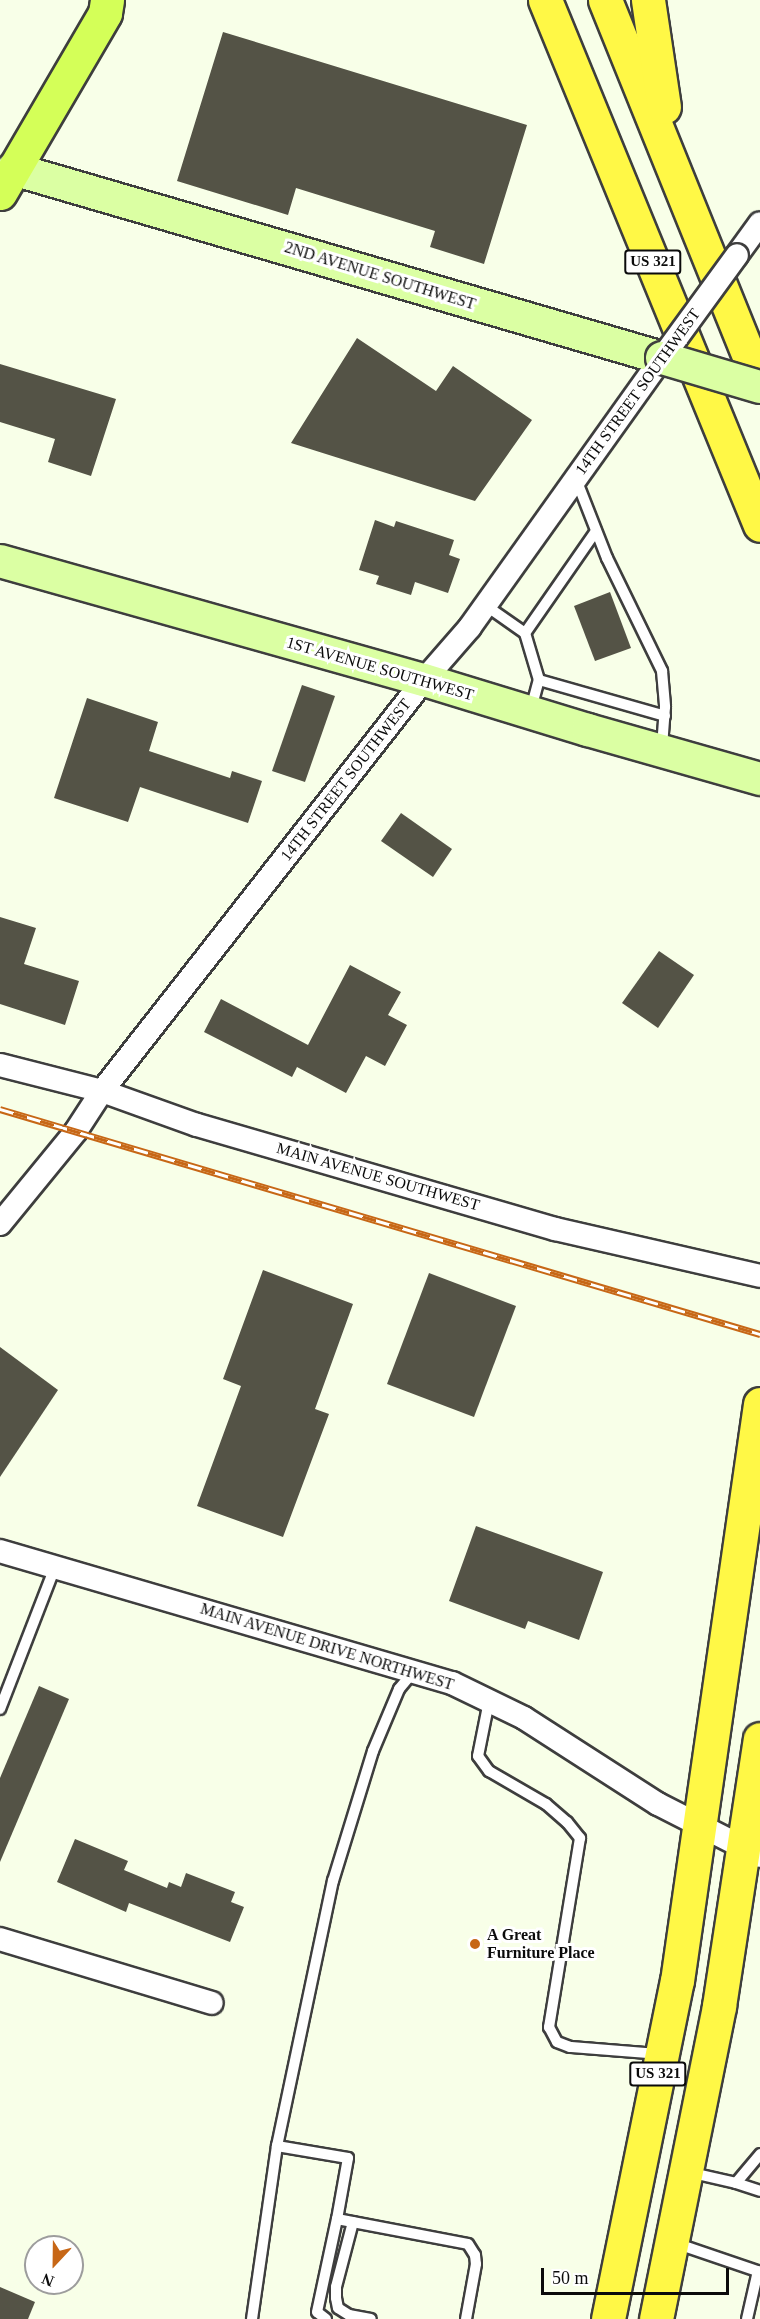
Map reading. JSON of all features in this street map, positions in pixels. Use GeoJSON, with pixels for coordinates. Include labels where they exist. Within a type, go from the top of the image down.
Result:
{"type":"FeatureCollection","features":[{"type":"Feature","properties":{"kind":"highway","name":"US 321"},"geometry":{"type":"LineString","coordinates":[[545,0],[760,525]]}},
{"type":"Feature","properties":{"kind":"highway","name":"US 321"},"geometry":{"type":"LineString","coordinates":[[605,0],[671,159],[760,385]]}},
{"type":"Feature","properties":{"kind":"highway"},"geometry":{"type":"LineString","coordinates":[[648,0],[671,159]]}},
{"type":"Feature","properties":{"kind":"highway","name":"US 321"},"geometry":{"type":"LineString","coordinates":[[608,2319],[677,1981],[760,1404]]}},
{"type":"Feature","properties":{"kind":"highway","name":"US 321"},"geometry":{"type":"LineString","coordinates":[[656,2319],[752,1853],[760,1739]]}},
{"type":"Feature","properties":{"kind":"main road"},"geometry":{"type":"LineString","coordinates":[[4,176],[111,4]]}},
{"type":"Feature","properties":{"kind":"main road","name":"2ND AVENUE SOUTHWEST"},"geometry":{"type":"LineString","coordinates":[[4,176],[760,385]]}},
{"type":"Feature","properties":{"kind":"main road","name":"1ST AVENUE SOUTHWEST"},"geometry":{"type":"LineString","coordinates":[[0,561],[424,680],[752,776]]}},
{"type":"Feature","properties":{"kind":"street","name":"14TH STREET SOUTHWEST"},"geometry":{"type":"LineString","coordinates":[[0,1224],[76,1131],[102,1091],[485,605],[760,223]]}},
{"type":"Feature","properties":{"kind":"street","name":"MAIN AVENUE SOUTHWEST"},"geometry":{"type":"LineString","coordinates":[[0,1065],[102,1091],[197,1125],[555,1229],[760,1276]]}},
{"type":"Feature","properties":{"kind":"street","name":"MAIN AVENUE DRIVE NORTHWEST"},"geometry":{"type":"LineString","coordinates":[[0,1551],[414,1670],[489,1700],[524,1718],[658,1804],[700,1828],[752,1853]]}},
{"type":"Feature","properties":{"kind":"street"},"geometry":{"type":"LineString","coordinates":[[0,1939],[212,2003]]}},
{"type":"Feature","properties":{"kind":"lane"},"geometry":{"type":"LineString","coordinates":[[576,478],[596,531],[662,671],[664,716],[661,750]]}},
{"type":"Feature","properties":{"kind":"lane"},"geometry":{"type":"LineString","coordinates":[[525,633],[596,531]]}},
{"type":"Feature","properties":{"kind":"lane"},"geometry":{"type":"LineString","coordinates":[[485,605],[525,633],[540,680],[530,712]]}},
{"type":"Feature","properties":{"kind":"lane"},"geometry":{"type":"LineString","coordinates":[[540,680],[664,716]]}},
{"type":"Feature","properties":{"kind":"lane"},"geometry":{"type":"LineString","coordinates":[[0,1709],[55,1568]]}},
{"type":"Feature","properties":{"kind":"lane"},"geometry":{"type":"LineString","coordinates":[[252,2319],[277,2146],[333,1881],[373,1751],[399,1689],[414,1670]]}},
{"type":"Feature","properties":{"kind":"lane"},"geometry":{"type":"LineString","coordinates":[[489,1700],[478,1756],[489,1771],[546,1804],[567,1822],[580,1838],[549,2027],[557,2042],[570,2047],[662,2054]]}},
{"type":"Feature","properties":{"kind":"lane"},"geometry":{"type":"LineString","coordinates":[[277,2146],[348,2158],[316,2312],[326,2319]]}},
{"type":"Feature","properties":{"kind":"lane"},"geometry":{"type":"LineString","coordinates":[[736,2183],[760,2154]]}},
{"type":"Feature","properties":{"kind":"lane"},"geometry":{"type":"LineString","coordinates":[[685,2171],[760,2191]]}},
{"type":"Feature","properties":{"kind":"lane"},"geometry":{"type":"LineString","coordinates":[[337,2219],[468,2244],[475,2255],[476,2264],[466,2319]]}},
{"type":"Feature","properties":{"kind":"lane"},"geometry":{"type":"LineString","coordinates":[[353,2222],[336,2287],[336,2298],[338,2308],[349,2315],[371,2319]]}},
{"type":"Feature","properties":{"kind":"lane"},"geometry":{"type":"LineString","coordinates":[[671,2242],[759,2272],[747,2319]]}},
{"type":"Feature","properties":{"kind":"building"},"geometry":{"type":"Polygon","coordinates":[[[223,32],[527,125],[484,264],[430,247],[435,231],[296,188],[288,215],[177,181],[223,32]]]}},
{"type":"Feature","properties":{"kind":"building"},"geometry":{"type":"Polygon","coordinates":[[[357,338],[436,391],[453,366],[532,420],[475,501],[291,443],[357,338]]]}},
{"type":"Feature","properties":{"kind":"building"},"geometry":{"type":"Polygon","coordinates":[[[0,364],[116,399],[91,476],[48,462],[55,439],[0,422],[0,364]]]}},
{"type":"Feature","properties":{"kind":"building"},"geometry":{"type":"Polygon","coordinates":[[[375,520],[394,527],[396,521],[454,540],[449,555],[460,559],[448,593],[415,582],[411,595],[376,584],[379,576],[359,570],[375,520]]]}},
{"type":"Feature","properties":{"kind":"building"},"geometry":{"type":"Polygon","coordinates":[[[610,592],[631,648],[595,661],[574,606],[610,592]]]}},
{"type":"Feature","properties":{"kind":"building"},"geometry":{"type":"Polygon","coordinates":[[[302,685],[335,696],[305,782],[272,771],[302,685]]]}},
{"type":"Feature","properties":{"kind":"building"},"geometry":{"type":"Polygon","coordinates":[[[87,698],[158,722],[149,751],[230,778],[232,771],[262,781],[248,823],[140,787],[128,822],[54,798],[87,698]]]}},
{"type":"Feature","properties":{"kind":"building"},"geometry":{"type":"Polygon","coordinates":[[[401,813],[452,849],[433,877],[381,841],[401,813]]]}},
{"type":"Feature","properties":{"kind":"building"},"geometry":{"type":"Polygon","coordinates":[[[0,917],[36,928],[24,964],[79,981],[65,1025],[0,1004],[0,917]]]}},
{"type":"Feature","properties":{"kind":"building"},"geometry":{"type":"Polygon","coordinates":[[[659,951],[694,975],[658,1028],[622,1003],[659,951]]]}},
{"type":"Feature","properties":{"kind":"building"},"geometry":{"type":"Polygon","coordinates":[[[350,965],[401,992],[388,1015],[407,1025],[385,1066],[366,1056],[346,1093],[297,1067],[292,1077],[204,1032],[221,999],[308,1045],[350,965]]]}},
{"type":"Feature","properties":{"kind":"building"},"geometry":{"type":"Polygon","coordinates":[[[263,1270],[353,1304],[315,1409],[329,1414],[283,1537],[197,1506],[241,1386],[223,1379],[263,1270]]]}},
{"type":"Feature","properties":{"kind":"building"},"geometry":{"type":"Polygon","coordinates":[[[429,1273],[516,1306],[474,1417],[387,1384],[429,1273]]]}},
{"type":"Feature","properties":{"kind":"building"},"geometry":{"type":"Polygon","coordinates":[[[0,1347],[58,1390],[0,1477],[0,1347]]]}},
{"type":"Feature","properties":{"kind":"building"},"geometry":{"type":"Polygon","coordinates":[[[476,1526],[603,1572],[579,1640],[528,1621],[525,1629],[449,1601],[476,1526]]]}},
{"type":"Feature","properties":{"kind":"building"},"geometry":{"type":"Polygon","coordinates":[[[39,1686],[69,1699],[0,1862],[0,1778],[39,1686]]]}},
{"type":"Feature","properties":{"kind":"building"},"geometry":{"type":"Polygon","coordinates":[[[75,1839],[128,1861],[124,1870],[167,1888],[169,1882],[181,1887],[186,1873],[235,1892],[231,1902],[244,1907],[230,1942],[129,1903],[126,1912],[57,1882],[75,1839]]]}},
{"type":"Feature","properties":{"kind":"building"},"geometry":{"type":"Polygon","coordinates":[[[0,2287],[35,2302],[28,2319],[0,2319],[0,2287]]]}},
{"type":"Feature","properties":{"kind":"railway"},"geometry":{"type":"LineString","coordinates":[[0,1109],[760,1334]]}},
{"type":"Feature","properties":{"kind":"place","name":"A Great Furniture Place"},"geometry":{"type":"Point","coordinates":[475,1944]}}]}
